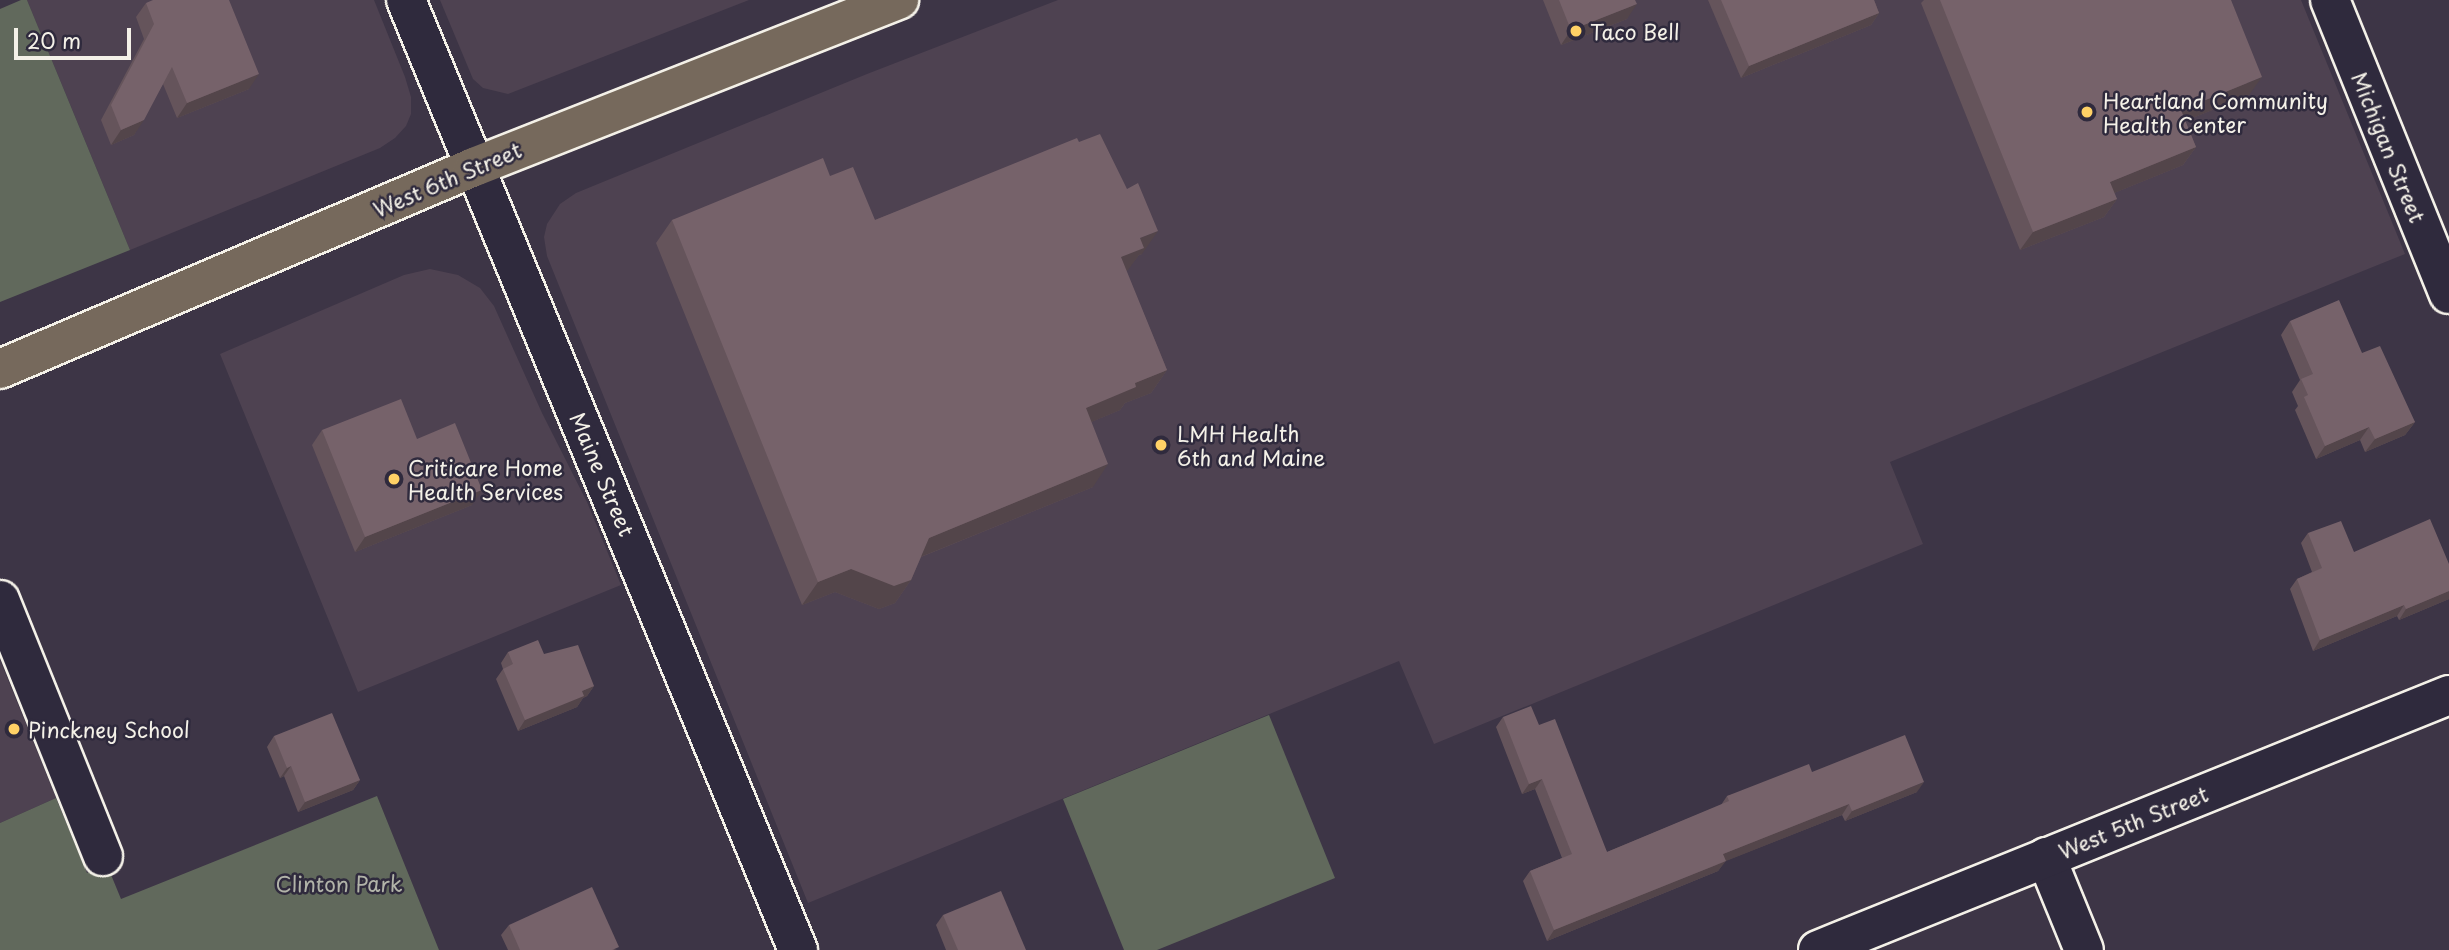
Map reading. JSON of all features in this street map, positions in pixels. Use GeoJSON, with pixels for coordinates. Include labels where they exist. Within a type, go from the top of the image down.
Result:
{"type":"FeatureCollection","features":[{"type":"Feature","properties":{"kind":"highway","name":"West 6th Street"},"geometry":{"type":"LineString","coordinates":[[0,369],[474,167],[899,0]]}},
{"type":"Feature","properties":{"kind":"street","name":"Maine Street"},"geometry":{"type":"LineString","coordinates":[[406,0],[798,950]]}},
{"type":"Feature","properties":{"kind":"street","name":"Michigan Street"},"geometry":{"type":"LineString","coordinates":[[2330,0],[2449,294]]}},
{"type":"Feature","properties":{"kind":"street"},"geometry":{"type":"LineString","coordinates":[[0,600],[103,856]]}},
{"type":"Feature","properties":{"kind":"street","name":"West 5th Street"},"geometry":{"type":"LineString","coordinates":[[1818,950],[2449,695]]}},
{"type":"Feature","properties":{"kind":"street"},"geometry":{"type":"LineString","coordinates":[[2046,857],[2084,950]]}},
{"type":"Feature","properties":{"kind":"shaded area"},"geometry":{"type":"Polygon","coordinates":[[[27,0],[374,0],[405,77],[411,97],[411,114],[406,126],[380,148],[130,250],[27,0]]]}},
{"type":"Feature","properties":{"kind":"shaded area"},"geometry":{"type":"Polygon","coordinates":[[[440,0],[749,0],[508,94],[483,88],[473,79],[440,0]]]}},
{"type":"Feature","properties":{"kind":"shaded area","name":"LMH Health 6th and Maine"},"geometry":{"type":"Polygon","coordinates":[[[1058,0],[2301,0],[2405,254],[1890,462],[1923,544],[1434,744],[1399,661],[808,903],[547,256],[544,237],[547,224],[560,204],[576,193],[867,74],[1058,0]]]}},
{"type":"Feature","properties":{"kind":"shaded area"},"geometry":{"type":"Polygon","coordinates":[[[430,269],[458,275],[480,288],[494,306],[542,413],[587,502],[621,585],[358,692],[220,354],[404,275],[430,269]]]}},
{"type":"Feature","properties":{"kind":"shaded area","name":"Pinckney School"},"geometry":{"type":"Polygon","coordinates":[[[0,660],[56,798],[0,823],[0,660]]]}},
{"type":"Feature","properties":{"kind":"green space"},"geometry":{"type":"Polygon","coordinates":[[[27,0],[130,250],[0,302],[0,9],[27,0]]]}},
{"type":"Feature","properties":{"kind":"green space"},"geometry":{"type":"Polygon","coordinates":[[[1269,715],[1335,878],[1157,950],[1124,950],[1063,799],[1269,715]]]}},
{"type":"Feature","properties":{"kind":"green space","name":"Clinton Park"},"geometry":{"type":"Polygon","coordinates":[[[377,796],[439,950],[0,950],[0,823],[56,798],[87,873],[107,865],[121,899],[377,796]]]}},
{"type":"Feature","properties":{"kind":"building"},"geometry":{"type":"Polygon","coordinates":[[[153,0],[229,0],[259,74],[187,103],[172,67],[144,120],[121,130],[111,105],[154,24],[146,3],[153,0]]]}},
{"type":"Feature","properties":{"kind":"building"},"geometry":{"type":"Polygon","coordinates":[[[1559,0],[1635,0],[1637,4],[1571,30],[1559,0]]]}},
{"type":"Feature","properties":{"kind":"building"},"geometry":{"type":"Polygon","coordinates":[[[1721,0],[1874,0],[1879,13],[1749,66],[1721,0]]]}},
{"type":"Feature","properties":{"kind":"building","name":"Heartland Community Health Center"},"geometry":{"type":"Polygon","coordinates":[[[1940,0],[2231,0],[2262,77],[2181,110],[2196,147],[2110,182],[2117,199],[2033,232],[1940,0]]]}},
{"type":"Feature","properties":{"kind":"building"},"geometry":{"type":"Polygon","coordinates":[[[1100,134],[1127,189],[1138,183],[1158,231],[1140,238],[1144,248],[1121,257],[1167,370],[1135,383],[1136,387],[1086,408],[1108,464],[929,538],[911,580],[894,586],[851,569],[818,582],[672,220],[823,158],[830,176],[853,167],[875,220],[1077,138],[1079,142],[1100,134]]]}},
{"type":"Feature","properties":{"kind":"building"},"geometry":{"type":"Polygon","coordinates":[[[2339,300],[2362,353],[2380,346],[2415,422],[2375,439],[2369,427],[2325,446],[2304,397],[2308,395],[2301,379],[2313,374],[2290,321],[2339,300]]]}},
{"type":"Feature","properties":{"kind":"building","name":"Criticare Home Health Services"},"geometry":{"type":"Polygon","coordinates":[[[401,399],[417,439],[455,423],[482,490],[365,537],[322,430],[401,399]]]}},
{"type":"Feature","properties":{"kind":"building"},"geometry":{"type":"Polygon","coordinates":[[[2430,519],[2449,564],[2449,591],[2406,609],[2404,605],[2320,640],[2297,579],[2322,568],[2308,533],[2341,521],[2354,552],[2430,519]]]}},
{"type":"Feature","properties":{"kind":"building"},"geometry":{"type":"Polygon","coordinates":[[[538,640],[544,654],[578,645],[594,686],[582,691],[584,696],[525,720],[503,669],[513,664],[508,652],[538,640]]]}},
{"type":"Feature","properties":{"kind":"building"},"geometry":{"type":"Polygon","coordinates":[[[1531,706],[1539,725],[1555,719],[1607,852],[1729,801],[1727,796],[1809,764],[1812,772],[1905,735],[1924,782],[1852,811],[1849,804],[1723,854],[1726,861],[1554,930],[1530,871],[1572,854],[1542,779],[1529,784],[1503,717],[1531,706]]]}},
{"type":"Feature","properties":{"kind":"building"},"geometry":{"type":"Polygon","coordinates":[[[332,713],[360,780],[305,802],[291,766],[287,768],[274,736],[332,713]]]}},
{"type":"Feature","properties":{"kind":"building"},"geometry":{"type":"Polygon","coordinates":[[[592,887],[619,947],[612,950],[520,950],[509,925],[592,887]]]}},
{"type":"Feature","properties":{"kind":"building"},"geometry":{"type":"Polygon","coordinates":[[[1001,891],[1026,950],[958,950],[943,915],[1001,891]]]}},
{"type":"Feature","properties":{"kind":"place","name":"Taco Bell"},"geometry":{"type":"Point","coordinates":[1576,31]}},
{"type":"Feature","properties":{"kind":"place","name":"Heartland Community Health Center"},"geometry":{"type":"Point","coordinates":[2087,112]}},
{"type":"Feature","properties":{"kind":"place","name":"LMH Health 6th and Maine"},"geometry":{"type":"Point","coordinates":[1161,445]}},
{"type":"Feature","properties":{"kind":"place","name":"Criticare Home Health Services"},"geometry":{"type":"Point","coordinates":[394,479]}},
{"type":"Feature","properties":{"kind":"place","name":"Pinckney School"},"geometry":{"type":"Point","coordinates":[14,729]}}]}
